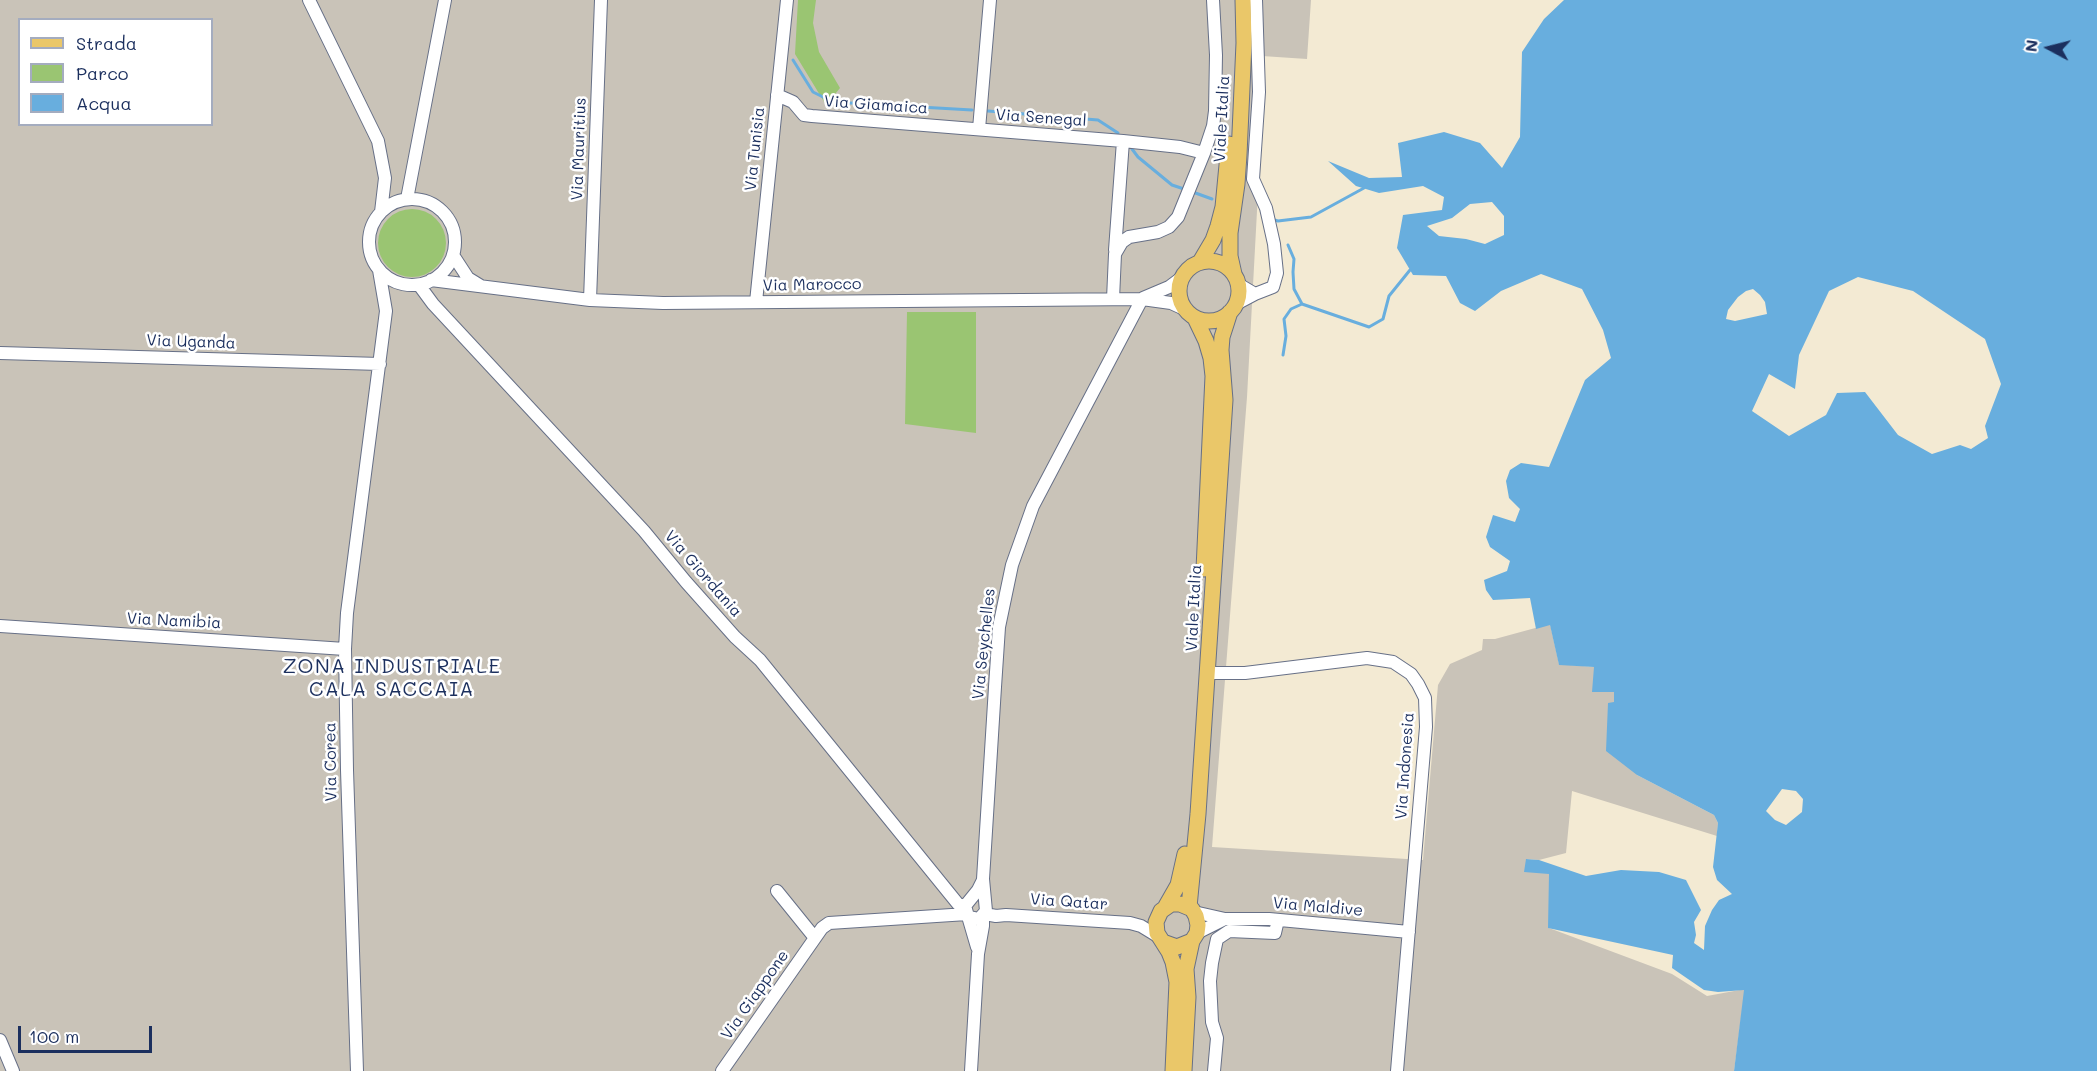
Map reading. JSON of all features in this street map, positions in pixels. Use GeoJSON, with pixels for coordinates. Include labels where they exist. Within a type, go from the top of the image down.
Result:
{"type":"FeatureCollection","features":[{"type":"Feature","properties":{"kind":"main road","name":"Viale Italia"},"geometry":{"type":"LineString","coordinates":[[1200,262],[1213,240],[1223,207],[1234,43],[1233,0]]}},
{"type":"Feature","properties":{"kind":"main road","name":"Viale Italia"},"geometry":{"type":"LineString","coordinates":[[1236,279],[1230,256],[1230,232],[1239,155],[1244,43],[1243,0]]}},
{"type":"Feature","properties":{"kind":"main road"},"geometry":{"type":"LineString","coordinates":[[1200,262],[1219,262],[1236,279],[1239,294],[1233,308],[1223,318],[1214,321],[1204,321],[1190,313],[1179,294],[1181,278],[1186,271],[1200,262]]}},
{"type":"Feature","properties":{"kind":"main road","name":"Viale Italia"},"geometry":{"type":"LineString","coordinates":[[1191,909],[1225,400],[1221,350],[1222,337],[1233,308]]}},
{"type":"Feature","properties":{"kind":"main road","name":"Viale Italia"},"geometry":{"type":"LineString","coordinates":[[1162,911],[1178,885],[1184,866],[1191,813],[1213,399],[1211,358],[1205,339],[1190,313]]}},
{"type":"Feature","properties":{"kind":"main road"},"geometry":{"type":"LineString","coordinates":[[1173,1071],[1177,982],[1173,962],[1155,926],[1162,911],[1176,904],[1191,909],[1198,920],[1186,969],[1188,997],[1184,1071]]}},
{"type":"Feature","properties":{"kind":"main road"},"geometry":{"type":"LineString","coordinates":[[1161,939],[1177,947],[1187,945],[1194,937]]}},
{"type":"Feature","properties":{"kind":"street"},"geometry":{"type":"LineString","coordinates":[[309,0],[378,141],[385,178],[381,212]]}},
{"type":"Feature","properties":{"kind":"street"},"geometry":{"type":"LineString","coordinates":[[403,200],[444,0]]}},
{"type":"Feature","properties":{"kind":"street","name":"Via Mauritius"},"geometry":{"type":"LineString","coordinates":[[590,300],[601,0]]}},
{"type":"Feature","properties":{"kind":"street","name":"Via Tunisia"},"geometry":{"type":"LineString","coordinates":[[756,302],[787,0]]}},
{"type":"Feature","properties":{"kind":"street","name":"Via Senegal"},"geometry":{"type":"LineString","coordinates":[[990,0],[979,129],[1180,147],[1204,153]]}},
{"type":"Feature","properties":{"kind":"street"},"geometry":{"type":"LineString","coordinates":[[1115,254],[1122,242],[1129,237],[1158,232],[1169,227],[1178,217],[1190,191],[1213,126],[1215,111],[1216,55],[1213,0]]}},
{"type":"Feature","properties":{"kind":"street"},"geometry":{"type":"LineString","coordinates":[[1233,308],[1255,294],[1273,287],[1277,273],[1268,218],[1253,179],[1259,92],[1256,0]]}},
{"type":"Feature","properties":{"kind":"street","name":"Via Giamaica"},"geometry":{"type":"LineString","coordinates":[[777,95],[793,102],[804,115],[979,129]]}},
{"type":"Feature","properties":{"kind":"street"},"geometry":{"type":"LineString","coordinates":[[1113,299],[1123,141]]}},
{"type":"Feature","properties":{"kind":"street"},"geometry":{"type":"LineString","coordinates":[[385,178],[403,200]]}},
{"type":"Feature","properties":{"kind":"street"},"geometry":{"type":"LineString","coordinates":[[403,200],[424,201],[437,207],[447,217],[455,242],[453,255],[442,273],[419,285],[405,285],[391,280],[379,270],[370,256],[369,238],[373,223],[381,212],[403,200]]}},
{"type":"Feature","properties":{"kind":"street"},"geometry":{"type":"LineString","coordinates":[[453,255],[468,278],[484,288]]}},
{"type":"Feature","properties":{"kind":"street"},"geometry":{"type":"LineString","coordinates":[[379,270],[386,311]]}},
{"type":"Feature","properties":{"kind":"street","name":"Via Marocco"},"geometry":{"type":"LineString","coordinates":[[1142,299],[1169,287],[1181,278]]}},
{"type":"Feature","properties":{"kind":"street"},"geometry":{"type":"LineString","coordinates":[[1236,279],[1255,294]]}},
{"type":"Feature","properties":{"kind":"street","name":"Via Marocco"},"geometry":{"type":"LineString","coordinates":[[431,280],[590,300],[663,303],[1142,299],[1171,303],[1190,313]]}},
{"type":"Feature","properties":{"kind":"street"},"geometry":{"type":"LineString","coordinates":[[386,311],[392,298],[405,285]]}},
{"type":"Feature","properties":{"kind":"street","name":"Via Giordania"},"geometry":{"type":"LineString","coordinates":[[419,285],[433,304],[644,531],[735,637],[760,660],[958,904],[969,907],[980,898],[985,910]]}},
{"type":"Feature","properties":{"kind":"street","name":"Via Seychelles"},"geometry":{"type":"LineString","coordinates":[[971,1071],[978,954],[985,910],[983,879],[999,627],[1012,565],[1033,506],[1142,299]]}},
{"type":"Feature","properties":{"kind":"street","name":"Via Corea"},"geometry":{"type":"LineString","coordinates":[[357,1071],[345,649],[386,311]]}},
{"type":"Feature","properties":{"kind":"street","name":"Via Uganda"},"geometry":{"type":"LineString","coordinates":[[0,353],[380,364]]}},
{"type":"Feature","properties":{"kind":"street","name":"Via Namibia"},"geometry":{"type":"LineString","coordinates":[[0,626],[345,649]]}},
{"type":"Feature","properties":{"kind":"street","name":"Via Indonesia"},"geometry":{"type":"LineString","coordinates":[[1208,673],[1245,673],[1367,658],[1393,662],[1404,669],[1415,679],[1425,698],[1426,727],[1397,1071]]}},
{"type":"Feature","properties":{"kind":"street","name":"Via Seychelles"},"geometry":{"type":"LineString","coordinates":[[978,954],[969,907],[983,879]]}},
{"type":"Feature","properties":{"kind":"street"},"geometry":{"type":"LineString","coordinates":[[777,891],[815,938]]}},
{"type":"Feature","properties":{"kind":"street"},"geometry":{"type":"LineString","coordinates":[[943,915],[950,895]]}},
{"type":"Feature","properties":{"kind":"street","name":"Via Qatar"},"geometry":{"type":"LineString","coordinates":[[969,907],[976,919],[985,910],[996,916],[1130,923]]}},
{"type":"Feature","properties":{"kind":"street","name":"Via Giappone"},"geometry":{"type":"LineString","coordinates":[[722,1071],[822,928],[829,923],[943,915],[969,907]]}},
{"type":"Feature","properties":{"kind":"street","name":"Via Maldive"},"geometry":{"type":"LineString","coordinates":[[1191,909],[1225,919],[1278,920],[1409,932]]}},
{"type":"Feature","properties":{"kind":"street"},"geometry":{"type":"LineString","coordinates":[[1130,923],[1162,911]]}},
{"type":"Feature","properties":{"kind":"street","name":"Via Maldive"},"geometry":{"type":"LineString","coordinates":[[1194,937],[1225,919]]}},
{"type":"Feature","properties":{"kind":"street"},"geometry":{"type":"LineString","coordinates":[[1214,1071],[1217,1038],[1212,1022],[1210,981],[1217,939],[1229,931],[1275,933],[1278,920]]}},
{"type":"Feature","properties":{"kind":"street"},"geometry":{"type":"LineString","coordinates":[[1130,923],[1141,926],[1161,939]]}},
{"type":"Feature","properties":{"kind":"street"},"geometry":{"type":"LineString","coordinates":[[0,1040],[13,1071]]}},
{"type":"Feature","properties":{"kind":"shaded area"},"geometry":{"type":"Polygon","coordinates":[[[0,0],[1311,0],[1307,59],[1262,56],[1265,62],[1247,397],[1212,847],[1423,860],[1438,685],[1450,664],[1482,650],[1483,639],[1495,639],[1550,624],[1559,664],[1594,667],[1614,692],[1614,702],[1637,775],[1714,815],[1718,823],[1717,836],[1572,791],[1566,853],[1539,860],[1526,859],[1549,874],[1549,928],[1672,974],[1707,996],[1745,989],[1734,1071],[0,1071],[0,0]]]}},
{"type":"Feature","properties":{"kind":"green space"},"geometry":{"type":"Polygon","coordinates":[[[798,0],[816,0],[813,23],[819,52],[840,88],[826,105],[795,54],[798,0]]]}},
{"type":"Feature","properties":{"kind":"green space"},"geometry":{"type":"Polygon","coordinates":[[[405,209],[419,209],[431,214],[441,224],[446,243],[441,262],[431,272],[419,277],[405,277],[393,272],[383,262],[378,250],[378,236],[383,224],[393,214],[405,209]]]}},
{"type":"Feature","properties":{"kind":"green space"},"geometry":{"type":"Polygon","coordinates":[[[907,312],[976,312],[976,433],[905,424],[907,312]]]}},
{"type":"Feature","properties":{"kind":"water"},"geometry":{"type":"Polygon","coordinates":[[[1564,0],[2097,0],[2097,1071],[1734,1071],[1744,990],[1718,992],[1704,990],[1672,968],[1673,955],[1548,928],[1549,874],[1524,872],[1526,859],[1539,860],[1586,876],[1621,870],[1659,872],[1686,880],[1701,910],[1694,922],[1696,935],[1694,943],[1704,950],[1705,926],[1712,910],[1719,900],[1732,894],[1717,880],[1713,867],[1718,823],[1714,815],[1637,775],[1606,751],[1608,703],[1614,702],[1614,692],[1592,692],[1594,667],[1559,665],[1550,625],[1536,629],[1530,598],[1493,600],[1486,590],[1484,580],[1507,571],[1510,561],[1490,547],[1486,537],[1493,515],[1515,522],[1520,509],[1509,498],[1506,481],[1510,470],[1521,463],[1549,467],[1585,380],[1611,358],[1603,330],[1582,289],[1541,274],[1501,291],[1475,311],[1460,303],[1446,276],[1413,275],[1397,248],[1403,215],[1442,210],[1444,197],[1423,186],[1379,193],[1356,186],[1328,161],[1369,178],[1402,177],[1398,143],[1444,132],[1480,143],[1502,168],[1520,137],[1522,52],[1544,19],[1564,0]],[[1492,202],[1470,204],[1452,218],[1427,226],[1439,236],[1485,244],[1504,235],[1504,216],[1492,202]],[[1858,277],[1829,291],[1799,355],[1795,389],[1769,374],[1752,411],[1789,436],[1826,415],[1837,393],[1865,392],[1898,435],[1932,454],[1960,445],[1971,449],[1988,438],[1985,426],[2001,384],[1985,339],[1913,291],[1858,277]],[[1753,289],[1746,291],[1728,310],[1726,319],[1735,321],[1767,314],[1765,302],[1760,295],[1753,289]],[[1782,789],[1766,811],[1775,820],[1786,825],[1802,812],[1803,799],[1796,791],[1782,789]]]}},
{"type":"Feature","properties":{"kind":"waterway"},"geometry":{"type":"LineString","coordinates":[[793,60],[813,92],[833,102],[972,110]]}},
{"type":"Feature","properties":{"kind":"waterway"},"geometry":{"type":"LineString","coordinates":[[988,111],[1098,120],[1118,133]]}},
{"type":"Feature","properties":{"kind":"waterway"},"geometry":{"type":"LineString","coordinates":[[1132,149],[1138,157],[1172,185],[1184,189]]}},
{"type":"Feature","properties":{"kind":"waterway"},"geometry":{"type":"LineString","coordinates":[[1271,219],[1278,221],[1311,217],[1364,188]]}},
{"type":"Feature","properties":{"kind":"waterway"},"geometry":{"type":"LineString","coordinates":[[1190,191],[1212,199]]}},
{"type":"Feature","properties":{"kind":"waterway"},"geometry":{"type":"LineString","coordinates":[[1288,245],[1294,259],[1294,289],[1302,304],[1369,327],[1383,319],[1389,296],[1410,270]]}},
{"type":"Feature","properties":{"kind":"waterway"},"geometry":{"type":"LineString","coordinates":[[1283,355],[1286,336],[1284,319],[1291,309],[1302,304]]}},
{"type":"Feature","properties":{"kind":"district","name":"ZONA INDUSTRIALE CALA SACCAIA"},"geometry":{"type":"Point","coordinates":[392,678]}}]}
